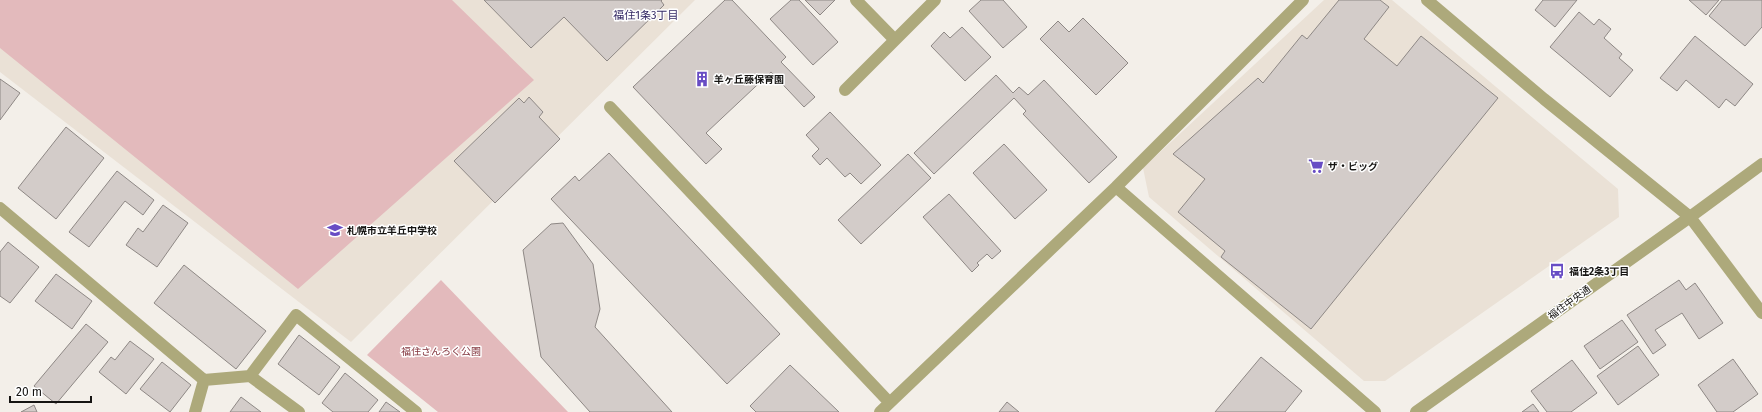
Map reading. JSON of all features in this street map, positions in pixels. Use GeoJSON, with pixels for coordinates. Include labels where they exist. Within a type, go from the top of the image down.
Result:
{"type":"FeatureCollection","features":[{"type":"Feature","properties":{"kind":"street"},"geometry":{"type":"LineString","coordinates":[[856,0],[894,40]]}},
{"type":"Feature","properties":{"kind":"street"},"geometry":{"type":"LineString","coordinates":[[845,90],[935,0]]}},
{"type":"Feature","properties":{"kind":"street"},"geometry":{"type":"LineString","coordinates":[[880,412],[1116,187],[1303,0]]}},
{"type":"Feature","properties":{"kind":"street"},"geometry":{"type":"LineString","coordinates":[[1427,0],[1544,99],[1690,217],[1762,313]]}},
{"type":"Feature","properties":{"kind":"street"},"geometry":{"type":"LineString","coordinates":[[610,107],[889,402]]}},
{"type":"Feature","properties":{"kind":"street","name":"福住中央通"},"geometry":{"type":"LineString","coordinates":[[1416,412],[1762,164]]}},
{"type":"Feature","properties":{"kind":"street"},"geometry":{"type":"LineString","coordinates":[[1116,187],[1375,412]]}},
{"type":"Feature","properties":{"kind":"street"},"geometry":{"type":"LineString","coordinates":[[0,208],[204,380],[250,376],[299,412]]}},
{"type":"Feature","properties":{"kind":"street"},"geometry":{"type":"LineString","coordinates":[[250,376],[296,315],[416,412]]}},
{"type":"Feature","properties":{"kind":"street"},"geometry":{"type":"LineString","coordinates":[[195,412],[204,380]]}},
{"type":"Feature","properties":{"kind":"shaded area","name":"札幌市立羊丘中学校"},"geometry":{"type":"Polygon","coordinates":[[[0,0],[695,0],[351,342],[0,72],[0,0]]]}},
{"type":"Feature","properties":{"kind":"shaded area"},"geometry":{"type":"Polygon","coordinates":[[[1324,0],[1392,0],[1618,189],[1619,217],[1385,381],[1364,381],[1149,197],[1143,168],[1324,0]]]}},
{"type":"Feature","properties":{"kind":"green space","name":"札幌市立羊丘中学校"},"geometry":{"type":"Polygon","coordinates":[[[0,0],[452,0],[534,80],[298,289],[0,48],[0,0]]]}},
{"type":"Feature","properties":{"kind":"green space","name":"福住さんろく公園"},"geometry":{"type":"Polygon","coordinates":[[[441,280],[568,412],[438,412],[367,355],[441,280]]]}},
{"type":"Feature","properties":{"kind":"building"},"geometry":{"type":"Polygon","coordinates":[[[484,0],[662,0],[661,1],[664,5],[607,61],[564,17],[531,48],[484,0]]]}},
{"type":"Feature","properties":{"kind":"building","name":"羊ヶ丘藤保育園"},"geometry":{"type":"Polygon","coordinates":[[[725,0],[732,0],[786,57],[781,62],[815,97],[804,107],[771,72],[706,133],[722,149],[706,164],[633,87],[725,0]]]}},
{"type":"Feature","properties":{"kind":"building"},"geometry":{"type":"Polygon","coordinates":[[[791,0],[799,0],[838,42],[813,65],[770,19],[791,0]]]}},
{"type":"Feature","properties":{"kind":"building"},"geometry":{"type":"Polygon","coordinates":[[[805,0],[835,0],[820,15],[805,0]]]}},
{"type":"Feature","properties":{"kind":"building"},"geometry":{"type":"Polygon","coordinates":[[[981,0],[1003,0],[1027,27],[1003,48],[969,11],[981,0]]]}},
{"type":"Feature","properties":{"kind":"building","name":"ザ・ビッグ"},"geometry":{"type":"Polygon","coordinates":[[[1339,0],[1380,0],[1389,7],[1364,39],[1397,66],[1421,36],[1498,98],[1311,329],[1221,257],[1225,251],[1178,212],[1205,179],[1173,154],[1258,78],[1263,83],[1302,35],[1307,39],[1339,0]]]}},
{"type":"Feature","properties":{"kind":"building"},"geometry":{"type":"Polygon","coordinates":[[[1543,0],[1577,0],[1555,27],[1535,10],[1543,0]]]}},
{"type":"Feature","properties":{"kind":"building"},"geometry":{"type":"Polygon","coordinates":[[[1689,0],[1719,0],[1706,15],[1689,0]]]}},
{"type":"Feature","properties":{"kind":"building"},"geometry":{"type":"Polygon","coordinates":[[[1722,0],[1762,0],[1762,27],[1745,46],[1709,16],[1722,0]]]}},
{"type":"Feature","properties":{"kind":"building"},"geometry":{"type":"Polygon","coordinates":[[[1579,12],[1594,25],[1599,19],[1611,29],[1604,38],[1622,54],[1619,58],[1633,70],[1610,97],[1550,47],[1579,12]]]}},
{"type":"Feature","properties":{"kind":"building"},"geometry":{"type":"Polygon","coordinates":[[[1083,18],[1128,63],[1096,95],[1040,39],[1058,21],[1069,32],[1083,18]]]}},
{"type":"Feature","properties":{"kind":"building"},"geometry":{"type":"Polygon","coordinates":[[[962,27],[991,57],[965,81],[931,46],[944,32],[950,38],[962,27]]]}},
{"type":"Feature","properties":{"kind":"building"},"geometry":{"type":"Polygon","coordinates":[[[1695,36],[1753,84],[1735,106],[1726,99],[1719,108],[1686,80],[1677,91],[1660,78],[1695,36]]]}},
{"type":"Feature","properties":{"kind":"building"},"geometry":{"type":"Polygon","coordinates":[[[996,75],[1013,93],[1019,87],[1028,95],[1044,80],[1117,157],[1089,183],[1023,114],[1026,111],[1014,98],[934,174],[914,153],[996,75]]]}},
{"type":"Feature","properties":{"kind":"building"},"geometry":{"type":"Polygon","coordinates":[[[0,79],[20,93],[0,120],[0,79]]]}},
{"type":"Feature","properties":{"kind":"building"},"geometry":{"type":"Polygon","coordinates":[[[529,97],[543,112],[539,117],[560,139],[495,203],[454,161],[519,98],[524,103],[529,97]]]}},
{"type":"Feature","properties":{"kind":"building"},"geometry":{"type":"Polygon","coordinates":[[[830,112],[881,165],[861,184],[850,173],[845,177],[827,158],[820,165],[812,156],[819,149],[806,135],[830,112]]]}},
{"type":"Feature","properties":{"kind":"building"},"geometry":{"type":"Polygon","coordinates":[[[66,127],[104,158],[56,219],[18,188],[66,127]]]}},
{"type":"Feature","properties":{"kind":"building"},"geometry":{"type":"Polygon","coordinates":[[[1004,144],[1047,190],[1015,219],[973,173],[1004,144]]]}},
{"type":"Feature","properties":{"kind":"building"},"geometry":{"type":"Polygon","coordinates":[[[609,153],[780,334],[727,384],[551,199],[575,176],[579,181],[609,153]]]}},
{"type":"Feature","properties":{"kind":"building"},"geometry":{"type":"Polygon","coordinates":[[[908,154],[931,178],[861,244],[838,220],[908,154]]]}},
{"type":"Feature","properties":{"kind":"building"},"geometry":{"type":"Polygon","coordinates":[[[117,171],[154,200],[143,215],[125,201],[89,247],[69,232],[117,171]]]}},
{"type":"Feature","properties":{"kind":"building"},"geometry":{"type":"Polygon","coordinates":[[[949,194],[1001,251],[992,259],[987,254],[977,263],[979,265],[972,272],[923,217],[949,194]]]}},
{"type":"Feature","properties":{"kind":"building"},"geometry":{"type":"Polygon","coordinates":[[[163,205],[188,223],[157,267],[126,245],[138,228],[143,232],[163,205]]]}},
{"type":"Feature","properties":{"kind":"building"},"geometry":{"type":"Polygon","coordinates":[[[563,223],[593,264],[600,309],[595,327],[672,412],[590,412],[541,357],[523,250],[551,224],[563,223]]]}},
{"type":"Feature","properties":{"kind":"building"},"geometry":{"type":"Polygon","coordinates":[[[8,242],[39,267],[10,303],[0,296],[0,252],[8,242]]]}},
{"type":"Feature","properties":{"kind":"building"},"geometry":{"type":"Polygon","coordinates":[[[184,265],[266,331],[236,369],[154,303],[184,265]]]}},
{"type":"Feature","properties":{"kind":"building"},"geometry":{"type":"Polygon","coordinates":[[[56,274],[92,301],[72,329],[35,301],[56,274]]]}},
{"type":"Feature","properties":{"kind":"building"},"geometry":{"type":"Polygon","coordinates":[[[1679,280],[1686,290],[1695,283],[1723,323],[1699,339],[1682,313],[1655,330],[1666,345],[1653,354],[1627,315],[1679,280]]]}},
{"type":"Feature","properties":{"kind":"building"},"geometry":{"type":"Polygon","coordinates":[[[1622,320],[1638,342],[1600,369],[1584,346],[1622,320]]]}},
{"type":"Feature","properties":{"kind":"building"},"geometry":{"type":"Polygon","coordinates":[[[86,324],[108,342],[56,404],[34,386],[86,324]]]}},
{"type":"Feature","properties":{"kind":"building"},"geometry":{"type":"Polygon","coordinates":[[[299,335],[340,367],[319,395],[278,364],[299,335]]]}},
{"type":"Feature","properties":{"kind":"building"},"geometry":{"type":"Polygon","coordinates":[[[130,341],[154,359],[126,394],[99,372],[111,357],[115,360],[130,341]]]}},
{"type":"Feature","properties":{"kind":"building"},"geometry":{"type":"Polygon","coordinates":[[[1638,346],[1659,375],[1618,405],[1597,376],[1638,346]]]}},
{"type":"Feature","properties":{"kind":"building"},"geometry":{"type":"Polygon","coordinates":[[[1261,357],[1302,391],[1285,412],[1215,412],[1261,357]]]}},
{"type":"Feature","properties":{"kind":"building"},"geometry":{"type":"Polygon","coordinates":[[[1733,359],[1758,394],[1733,412],[1717,412],[1698,385],[1733,359]]]}},
{"type":"Feature","properties":{"kind":"building"},"geometry":{"type":"Polygon","coordinates":[[[1572,360],[1597,393],[1571,412],[1547,412],[1531,391],[1572,360]]]}},
{"type":"Feature","properties":{"kind":"building"},"geometry":{"type":"Polygon","coordinates":[[[162,362],[191,385],[170,412],[140,389],[162,362]]]}},
{"type":"Feature","properties":{"kind":"building"},"geometry":{"type":"Polygon","coordinates":[[[790,365],[839,412],[756,412],[750,406],[790,365]]]}},
{"type":"Feature","properties":{"kind":"building"},"geometry":{"type":"Polygon","coordinates":[[[345,373],[378,400],[368,412],[333,412],[322,403],[345,373]]]}},
{"type":"Feature","properties":{"kind":"building"},"geometry":{"type":"Polygon","coordinates":[[[241,397],[261,412],[230,412],[241,397]]]}},
{"type":"Feature","properties":{"kind":"building"},"geometry":{"type":"Polygon","coordinates":[[[386,402],[400,412],[379,412],[386,402]]]}},
{"type":"Feature","properties":{"kind":"building"},"geometry":{"type":"Polygon","coordinates":[[[1007,402],[1019,412],[999,412],[1007,402]]]}},
{"type":"Feature","properties":{"kind":"building"},"geometry":{"type":"Polygon","coordinates":[[[1533,404],[1539,412],[1522,412],[1533,404]]]}},
{"type":"Feature","properties":{"kind":"building"},"geometry":{"type":"Polygon","coordinates":[[[34,405],[37,412],[21,412],[34,405]]]}},
{"type":"Feature","properties":{"kind":"place","name":"羊ヶ丘藤保育園"},"geometry":{"type":"Point","coordinates":[702,79]}},
{"type":"Feature","properties":{"kind":"place","name":"ザ・ビッグ"},"geometry":{"type":"Point","coordinates":[1316,166]}},
{"type":"Feature","properties":{"kind":"place","name":"札幌市立羊丘中学校"},"geometry":{"type":"Point","coordinates":[335,230]}},
{"type":"Feature","properties":{"kind":"place","name":"福住2条3丁目"},"geometry":{"type":"Point","coordinates":[1557,271]}},
{"type":"Feature","properties":{"kind":"district","name":"福住1条3丁目"},"geometry":{"type":"Point","coordinates":[646,15]}}]}
